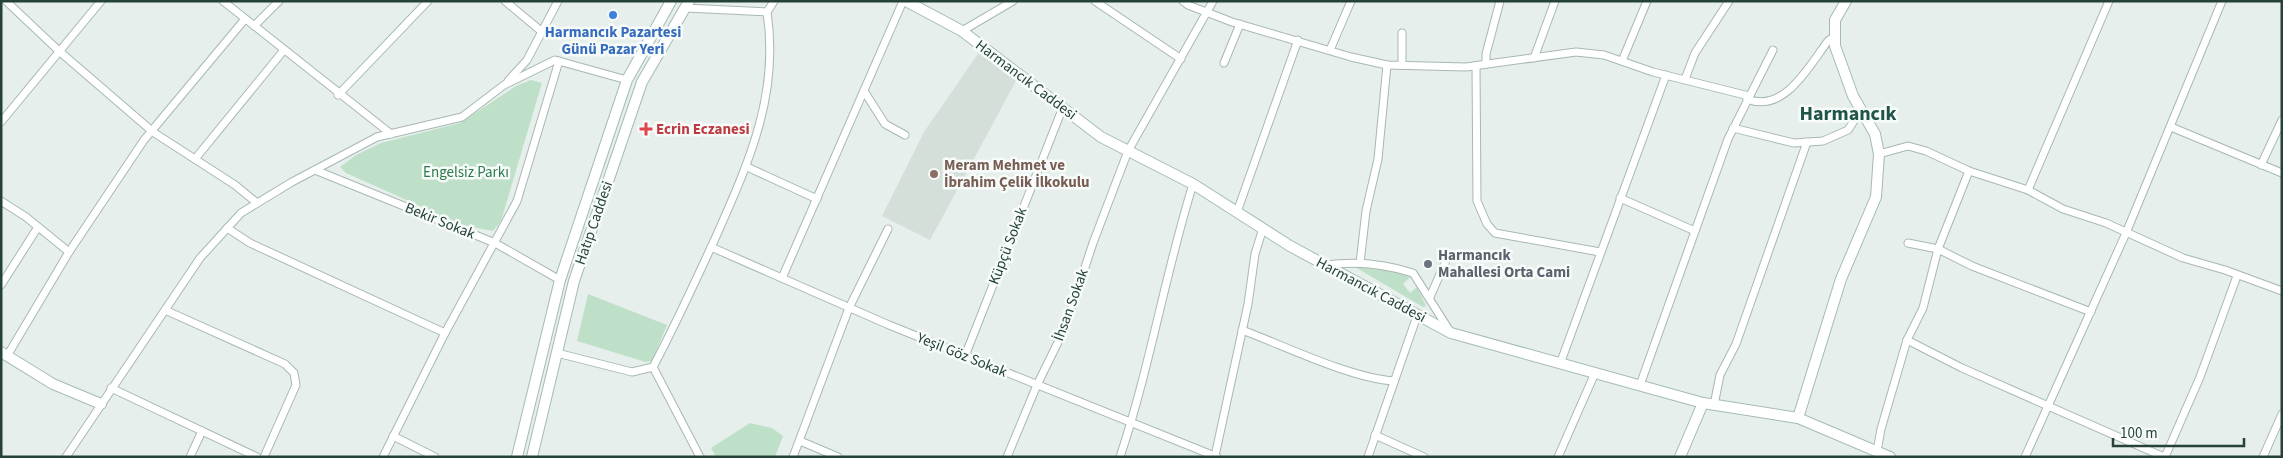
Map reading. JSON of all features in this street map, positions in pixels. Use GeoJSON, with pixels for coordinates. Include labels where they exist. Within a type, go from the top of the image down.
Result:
{"type":"FeatureCollection","features":[{"type":"Feature","properties":{"kind":"street"},"geometry":{"type":"LineString","coordinates":[[6,1],[59,51],[153,132],[235,185],[257,203]]}},
{"type":"Feature","properties":{"kind":"street"},"geometry":{"type":"LineString","coordinates":[[1,122],[101,1]]}},
{"type":"Feature","properties":{"kind":"street"},"geometry":{"type":"LineString","coordinates":[[223,1],[338,95],[390,134]]}},
{"type":"Feature","properties":{"kind":"street"},"geometry":{"type":"LineString","coordinates":[[254,26],[279,1]]}},
{"type":"Feature","properties":{"kind":"street"},"geometry":{"type":"LineString","coordinates":[[338,95],[428,1]]}},
{"type":"Feature","properties":{"kind":"street"},"geometry":{"type":"LineString","coordinates":[[505,1],[541,31]]}},
{"type":"Feature","properties":{"kind":"street"},"geometry":{"type":"LineString","coordinates":[[66,457],[200,258],[241,213],[377,137],[462,117],[504,85],[527,60],[558,1]]}},
{"type":"Feature","properties":{"kind":"street","name":"Hatıp Caddesi"},"geometry":{"type":"LineString","coordinates":[[517,457],[560,280],[627,80],[671,1]]}},
{"type":"Feature","properties":{"kind":"street"},"geometry":{"type":"LineString","coordinates":[[653,368],[747,167],[764,113],[770,57],[767,12],[774,1]]}},
{"type":"Feature","properties":{"kind":"street"},"geometry":{"type":"LineString","coordinates":[[782,278],[904,1]]}},
{"type":"Feature","properties":{"kind":"street","name":"Harmancık Caddesi"},"geometry":{"type":"LineString","coordinates":[[904,1],[962,32],[1101,137],[1193,184],[1324,265],[1451,333],[1703,403],[1798,418],[1890,457]]}},
{"type":"Feature","properties":{"kind":"street"},"geometry":{"type":"LineString","coordinates":[[962,32],[1013,1]]}},
{"type":"Feature","properties":{"kind":"street"},"geometry":{"type":"LineString","coordinates":[[1095,1],[1181,59]]}},
{"type":"Feature","properties":{"kind":"street"},"geometry":{"type":"LineString","coordinates":[[1183,1],[1208,13],[1240,24],[1387,65],[1476,66],[1576,52],[1604,55],[1666,75],[1748,97],[1756,103],[1768,101],[1788,92],[1828,41],[1835,36]]}},
{"type":"Feature","properties":{"kind":"street","name":"İhsan Sokak"},"geometry":{"type":"LineString","coordinates":[[1007,457],[1037,386],[1065,328],[1093,243],[1128,151],[1208,13],[1213,1]]}},
{"type":"Feature","properties":{"kind":"street"},"geometry":{"type":"LineString","coordinates":[[1330,50],[1351,1]]}},
{"type":"Feature","properties":{"kind":"street"},"geometry":{"type":"LineString","coordinates":[[1486,64],[1486,54],[1500,1]]}},
{"type":"Feature","properties":{"kind":"street"},"geometry":{"type":"LineString","coordinates":[[1534,58],[1555,1]]}},
{"type":"Feature","properties":{"kind":"street"},"geometry":{"type":"LineString","coordinates":[[1622,62],[1647,1]]}},
{"type":"Feature","properties":{"kind":"street"},"geometry":{"type":"LineString","coordinates":[[1798,418],[1841,279],[1876,197],[1879,154],[1875,134],[1853,96],[1838,54],[1835,36],[1835,20],[1846,1]]}},
{"type":"Feature","properties":{"kind":"street"},"geometry":{"type":"LineString","coordinates":[[2028,190],[2108,1]]}},
{"type":"Feature","properties":{"kind":"street"},"geometry":{"type":"LineString","coordinates":[[2024,457],[2126,233],[2222,1]]}},
{"type":"Feature","properties":{"kind":"street"},"geometry":{"type":"LineString","coordinates":[[1685,79],[1695,53],[1726,2]]}},
{"type":"Feature","properties":{"kind":"street"},"geometry":{"type":"LineString","coordinates":[[687,5],[767,12]]}},
{"type":"Feature","properties":{"kind":"street","name":"Hatıp Caddesi"},"geometry":{"type":"LineString","coordinates":[[532,457],[574,281],[642,82],[687,5]]}},
{"type":"Feature","properties":{"kind":"street"},"geometry":{"type":"LineString","coordinates":[[101,404],[53,384],[4,354],[144,140],[153,132],[245,19]]}},
{"type":"Feature","properties":{"kind":"street"},"geometry":{"type":"LineString","coordinates":[[1224,63],[1240,24]]}},
{"type":"Feature","properties":{"kind":"street"},"geometry":{"type":"LineString","coordinates":[[1402,33],[1402,65]]}},
{"type":"Feature","properties":{"kind":"street"},"geometry":{"type":"LineString","coordinates":[[1236,212],[1298,40]]}},
{"type":"Feature","properties":{"kind":"street"},"geometry":{"type":"LineString","coordinates":[[195,160],[284,50]]}},
{"type":"Feature","properties":{"kind":"street"},"geometry":{"type":"LineString","coordinates":[[1640,385],[1733,128],[1773,50]]}},
{"type":"Feature","properties":{"kind":"street"},"geometry":{"type":"LineString","coordinates":[[504,85],[555,60],[627,80]]}},
{"type":"Feature","properties":{"kind":"street"},"geometry":{"type":"LineString","coordinates":[[382,457],[445,333],[517,201],[559,61]]}},
{"type":"Feature","properties":{"kind":"street"},"geometry":{"type":"LineString","coordinates":[[1360,264],[1366,211],[1378,159],[1387,65]]}},
{"type":"Feature","properties":{"kind":"street"},"geometry":{"type":"LineString","coordinates":[[1476,66],[1475,180],[1477,201],[1487,224],[1496,234],[1600,252]]}},
{"type":"Feature","properties":{"kind":"street"},"geometry":{"type":"LineString","coordinates":[[1560,364],[1666,75]]}},
{"type":"Feature","properties":{"kind":"street"},"geometry":{"type":"LineString","coordinates":[[864,91],[886,124],[905,135]]}},
{"type":"Feature","properties":{"kind":"street","name":"Küpçü Sokak"},"geometry":{"type":"LineString","coordinates":[[965,356],[1063,107]]}},
{"type":"Feature","properties":{"kind":"street"},"geometry":{"type":"LineString","coordinates":[[1733,128],[1794,143],[1823,141],[1848,130],[1861,110]]}},
{"type":"Feature","properties":{"kind":"street"},"geometry":{"type":"LineString","coordinates":[[2261,165],[2282,120]]}},
{"type":"Feature","properties":{"kind":"street"},"geometry":{"type":"LineString","coordinates":[[2171,127],[2282,173]]}},
{"type":"Feature","properties":{"kind":"street"},"geometry":{"type":"LineString","coordinates":[[1714,405],[1720,375],[1736,344],[1807,142]]}},
{"type":"Feature","properties":{"kind":"street"},"geometry":{"type":"LineString","coordinates":[[1879,154],[1908,146],[1926,151],[1969,171],[2028,190],[2063,209],[2106,223],[2184,258],[2225,270],[2282,291]]}},
{"type":"Feature","properties":{"kind":"street"},"geometry":{"type":"LineString","coordinates":[[747,167],[817,199]]}},
{"type":"Feature","properties":{"kind":"street","name":"Bekir Sokak"},"geometry":{"type":"LineString","coordinates":[[315,170],[495,243],[560,280]]}},
{"type":"Feature","properties":{"kind":"street"},"geometry":{"type":"LineString","coordinates":[[1877,451],[1881,429],[1907,340],[1923,308],[1938,249],[1969,171]]}},
{"type":"Feature","properties":{"kind":"street"},"geometry":{"type":"LineString","coordinates":[[1120,457],[1131,424],[1176,237],[1193,184]]}},
{"type":"Feature","properties":{"kind":"street"},"geometry":{"type":"LineString","coordinates":[[1620,198],[1695,231]]}},
{"type":"Feature","properties":{"kind":"street"},"geometry":{"type":"LineString","coordinates":[[1,201],[69,252]]}},
{"type":"Feature","properties":{"kind":"street"},"geometry":{"type":"LineString","coordinates":[[1,285],[38,227]]}},
{"type":"Feature","properties":{"kind":"street"},"geometry":{"type":"LineString","coordinates":[[227,228],[250,243],[445,333]]}},
{"type":"Feature","properties":{"kind":"street"},"geometry":{"type":"LineString","coordinates":[[1216,456],[1242,330],[1255,254],[1262,228]]}},
{"type":"Feature","properties":{"kind":"street"},"geometry":{"type":"LineString","coordinates":[[793,457],[849,308],[888,229]]}},
{"type":"Feature","properties":{"kind":"street"},"geometry":{"type":"LineString","coordinates":[[1908,243],[1938,249],[1972,266],[2091,312]]}},
{"type":"Feature","properties":{"kind":"street","name":"Yeşil Göz Sokak"},"geometry":{"type":"LineString","coordinates":[[711,247],[849,308],[1037,386],[1216,456]]}},
{"type":"Feature","properties":{"kind":"street"},"geometry":{"type":"LineString","coordinates":[[1430,297],[1448,256]]}},
{"type":"Feature","properties":{"kind":"street"},"geometry":{"type":"LineString","coordinates":[[1324,265],[1344,262],[1390,266],[1414,273],[1451,333]]}},
{"type":"Feature","properties":{"kind":"street"},"geometry":{"type":"LineString","coordinates":[[1907,340],[1962,368],[2165,457],[2200,377],[2237,276]]}},
{"type":"Feature","properties":{"kind":"street"},"geometry":{"type":"LineString","coordinates":[[165,310],[285,364],[294,373],[296,385],[264,457]]}},
{"type":"Feature","properties":{"kind":"street"},"geometry":{"type":"LineString","coordinates":[[1368,457],[1417,316]]}},
{"type":"Feature","properties":{"kind":"street"},"geometry":{"type":"LineString","coordinates":[[1242,330],[1349,371],[1377,380],[1394,381]]}},
{"type":"Feature","properties":{"kind":"street"},"geometry":{"type":"LineString","coordinates":[[557,353],[632,372],[653,368]]}},
{"type":"Feature","properties":{"kind":"street"},"geometry":{"type":"LineString","coordinates":[[653,368],[700,457]]}},
{"type":"Feature","properties":{"kind":"street"},"geometry":{"type":"LineString","coordinates":[[1558,457],[1595,374]]}},
{"type":"Feature","properties":{"kind":"street"},"geometry":{"type":"LineString","coordinates":[[111,388],[257,457]]}},
{"type":"Feature","properties":{"kind":"street"},"geometry":{"type":"LineString","coordinates":[[1680,457],[1703,403]]}},
{"type":"Feature","properties":{"kind":"street"},"geometry":{"type":"LineString","coordinates":[[2262,457],[2282,414]]}},
{"type":"Feature","properties":{"kind":"street"},"geometry":{"type":"LineString","coordinates":[[190,457],[202,431]]}},
{"type":"Feature","properties":{"kind":"street"},"geometry":{"type":"LineString","coordinates":[[1375,435],[1424,457]]}},
{"type":"Feature","properties":{"kind":"street"},"geometry":{"type":"LineString","coordinates":[[393,436],[435,457]]}},
{"type":"Feature","properties":{"kind":"street"},"geometry":{"type":"LineString","coordinates":[[800,442],[838,457]]}},
{"type":"Feature","properties":{"kind":"shaded area","name":"Meram Mehmet ve İbrahim Çelik İlkokulu"},"geometry":{"type":"Polygon","coordinates":[[[980,51],[1017,79],[930,240],[882,216],[924,132],[980,51]]]}},
{"type":"Feature","properties":{"kind":"green space","name":"Engelsiz Parkı"},"geometry":{"type":"Polygon","coordinates":[[[531,80],[542,83],[501,221],[493,231],[462,225],[346,173],[340,167],[356,155],[381,143],[460,123],[516,86],[531,80]]]}},
{"type":"Feature","properties":{"kind":"green space"},"geometry":{"type":"Polygon","coordinates":[[[1355,267],[1398,271],[1410,277],[1403,284],[1410,293],[1417,287],[1426,306],[1423,307],[1355,267]]]}},
{"type":"Feature","properties":{"kind":"green space"},"geometry":{"type":"Polygon","coordinates":[[[588,294],[667,325],[652,361],[646,362],[577,341],[588,294]]]}},
{"type":"Feature","properties":{"kind":"green space"},"geometry":{"type":"Polygon","coordinates":[[[750,423],[772,428],[783,436],[775,457],[716,457],[711,448],[750,423]]]}},
{"type":"Feature","properties":{"kind":"place","name":"Harmancık Pazartesi Günü Pazar Yeri"},"geometry":{"type":"Point","coordinates":[613,15]}},
{"type":"Feature","properties":{"kind":"place","name":"Ecrin Eczanesi"},"geometry":{"type":"Point","coordinates":[646,129]}},
{"type":"Feature","properties":{"kind":"place","name":"Meram Mehmet ve İbrahim Çelik İlkokulu"},"geometry":{"type":"Point","coordinates":[934,174]}},
{"type":"Feature","properties":{"kind":"place","name":"Harmancık Mahallesi Orta Cami"},"geometry":{"type":"Point","coordinates":[1428,264]}},
{"type":"Feature","properties":{"kind":"district","name":"Harmancık"},"geometry":{"type":"Point","coordinates":[1848,114]}}]}
